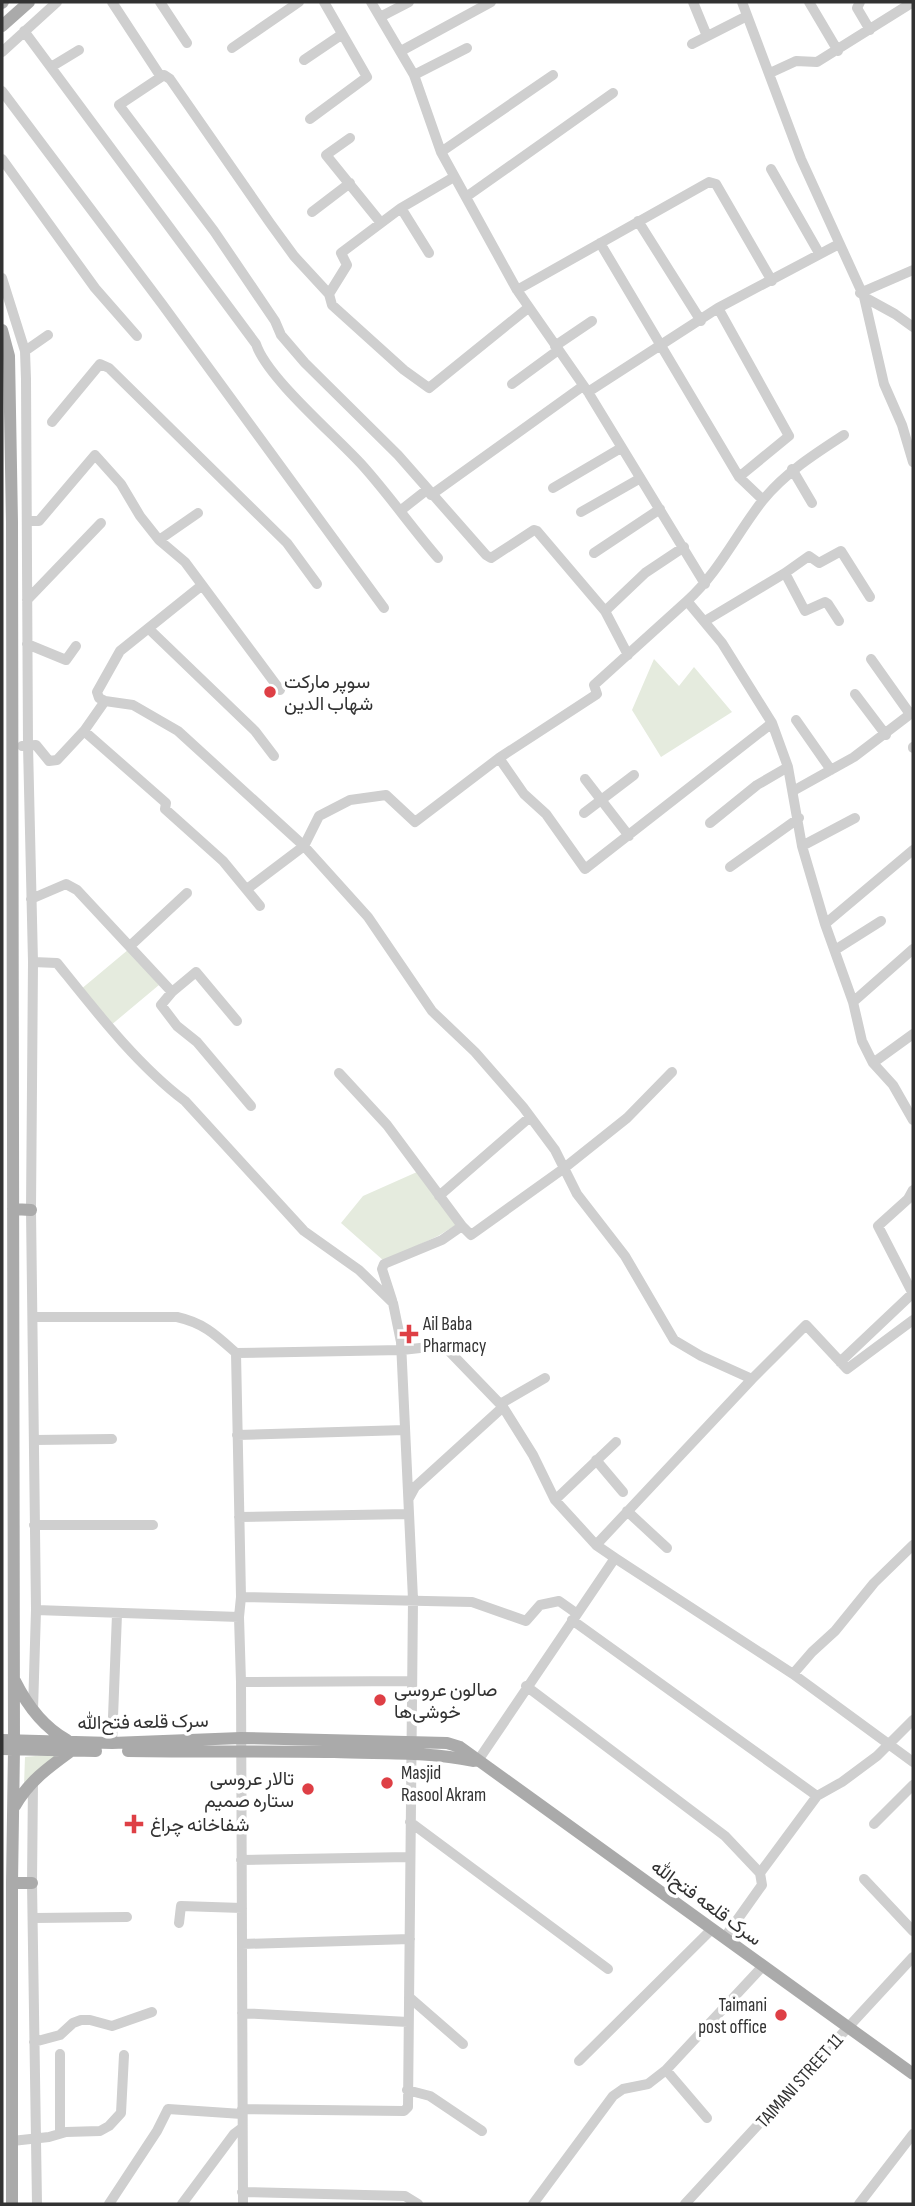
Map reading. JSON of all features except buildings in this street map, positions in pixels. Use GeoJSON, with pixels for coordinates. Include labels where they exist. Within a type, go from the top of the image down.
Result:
{"type":"FeatureCollection","features":[{"type":"Feature","properties":{"kind":"main road"},"geometry":{"type":"LineString","coordinates":[[2,26],[29,2]]}},
{"type":"Feature","properties":{"kind":"main road"},"geometry":{"type":"LineString","coordinates":[[2,330],[9,356],[12,522],[7,1105],[13,1209],[13,1678],[8,1744],[13,1810],[12,2204]]}},
{"type":"Feature","properties":{"kind":"main road"},"geometry":{"type":"LineString","coordinates":[[13,1209],[31,1210]]}},
{"type":"Feature","properties":{"kind":"main road"},"geometry":{"type":"LineString","coordinates":[[13,1678],[33,1711],[71,1746],[23,1792],[13,1810]]}},
{"type":"Feature","properties":{"kind":"main road","name":"سرک قلعه فتح‌الله"},"geometry":{"type":"LineString","coordinates":[[71,1746],[241,1738],[410,1748]]}},
{"type":"Feature","properties":{"kind":"main road","name":"سرک قلعه فتح‌الله"},"geometry":{"type":"LineString","coordinates":[[8,1744],[241,1752],[410,1748],[447,1743],[460,1747],[477,1762],[913,2074]]}},
{"type":"Feature","properties":{"kind":"main road"},"geometry":{"type":"LineString","coordinates":[[12,1883],[32,1883]]}},
{"type":"Feature","properties":{"kind":"street"},"geometry":{"type":"LineString","coordinates":[[2,52],[57,2]]}},
{"type":"Feature","properties":{"kind":"street"},"geometry":{"type":"LineString","coordinates":[[112,2],[161,77]]}},
{"type":"Feature","properties":{"kind":"street"},"geometry":{"type":"LineString","coordinates":[[160,2],[187,43]]}},
{"type":"Feature","properties":{"kind":"street"},"geometry":{"type":"LineString","coordinates":[[232,47],[299,2]]}},
{"type":"Feature","properties":{"kind":"street"},"geometry":{"type":"LineString","coordinates":[[310,119],[367,77],[324,2]]}},
{"type":"Feature","properties":{"kind":"street"},"geometry":{"type":"LineString","coordinates":[[371,2],[414,75],[441,152],[517,290],[585,389],[705,584]]}},
{"type":"Feature","properties":{"kind":"street"},"geometry":{"type":"LineString","coordinates":[[380,17],[409,2]]}},
{"type":"Feature","properties":{"kind":"street"},"geometry":{"type":"LineString","coordinates":[[401,51],[491,2]]}},
{"type":"Feature","properties":{"kind":"street"},"geometry":{"type":"LineString","coordinates":[[693,2],[706,36]]}},
{"type":"Feature","properties":{"kind":"street"},"geometry":{"type":"LineString","coordinates":[[742,2],[801,159],[862,295],[884,384],[902,425],[913,462]]}},
{"type":"Feature","properties":{"kind":"street"},"geometry":{"type":"LineString","coordinates":[[809,2],[838,51]]}},
{"type":"Feature","properties":{"kind":"street"},"geometry":{"type":"LineString","coordinates":[[860,2],[857,7],[870,30]]}},
{"type":"Feature","properties":{"kind":"street"},"geometry":{"type":"LineString","coordinates":[[769,73],[796,61],[817,62],[912,2]]}},
{"type":"Feature","properties":{"kind":"street"},"geometry":{"type":"LineString","coordinates":[[692,44],[747,16]]}},
{"type":"Feature","properties":{"kind":"street"},"geometry":{"type":"LineString","coordinates":[[24,31],[256,344],[260,354],[279,379],[393,500],[438,558]]}},
{"type":"Feature","properties":{"kind":"street"},"geometry":{"type":"LineString","coordinates":[[304,60],[341,35]]}},
{"type":"Feature","properties":{"kind":"street"},"geometry":{"type":"LineString","coordinates":[[414,75],[467,48]]}},
{"type":"Feature","properties":{"kind":"street"},"geometry":{"type":"LineString","coordinates":[[51,67],[79,50]]}},
{"type":"Feature","properties":{"kind":"street"},"geometry":{"type":"LineString","coordinates":[[528,308],[429,388],[404,370],[332,305],[329,294],[294,256],[170,79],[164,75],[119,105],[214,231],[275,321],[281,335],[305,363],[398,455],[486,555],[491,558],[534,530],[605,611],[628,655]]}},
{"type":"Feature","properties":{"kind":"street"},"geometry":{"type":"LineString","coordinates":[[441,152],[553,75]]}},
{"type":"Feature","properties":{"kind":"street"},"geometry":{"type":"LineString","coordinates":[[2,90],[384,608]]}},
{"type":"Feature","properties":{"kind":"street"},"geometry":{"type":"LineString","coordinates":[[466,197],[613,93]]}},
{"type":"Feature","properties":{"kind":"street"},"geometry":{"type":"LineString","coordinates":[[350,138],[326,155],[381,223]]}},
{"type":"Feature","properties":{"kind":"street"},"geometry":{"type":"LineString","coordinates":[[2,159],[95,288],[137,336]]}},
{"type":"Feature","properties":{"kind":"street"},"geometry":{"type":"LineString","coordinates":[[771,169],[819,253]]}},
{"type":"Feature","properties":{"kind":"street"},"geometry":{"type":"LineString","coordinates":[[329,294],[347,265],[341,253],[401,208],[454,177]]}},
{"type":"Feature","properties":{"kind":"street"},"geometry":{"type":"LineString","coordinates":[[517,290],[709,182],[716,184],[772,281]]}},
{"type":"Feature","properties":{"kind":"street"},"geometry":{"type":"LineString","coordinates":[[312,212],[350,184]]}},
{"type":"Feature","properties":{"kind":"street"},"geometry":{"type":"LineString","coordinates":[[401,208],[429,253]]}},
{"type":"Feature","properties":{"kind":"street"},"geometry":{"type":"LineString","coordinates":[[638,221],[701,321]]}},
{"type":"Feature","properties":{"kind":"street"},"geometry":{"type":"LineString","coordinates":[[600,243],[739,477],[763,500]]}},
{"type":"Feature","properties":{"kind":"street"},"geometry":{"type":"LineString","coordinates":[[400,511],[585,389],[701,321],[718,308],[839,244]]}},
{"type":"Feature","properties":{"kind":"street"},"geometry":{"type":"LineString","coordinates":[[862,295],[913,270]]}},
{"type":"Feature","properties":{"kind":"street"},"geometry":{"type":"LineString","coordinates":[[2,278],[25,351],[28,746],[33,962],[31,1210],[36,1611],[33,1711]]}},
{"type":"Feature","properties":{"kind":"street"},"geometry":{"type":"LineString","coordinates":[[862,295],[913,327]]}},
{"type":"Feature","properties":{"kind":"street"},"geometry":{"type":"LineString","coordinates":[[718,308],[789,436],[739,477]]}},
{"type":"Feature","properties":{"kind":"street"},"geometry":{"type":"LineString","coordinates":[[512,384],[592,321]]}},
{"type":"Feature","properties":{"kind":"street"},"geometry":{"type":"LineString","coordinates":[[25,351],[48,334]]}},
{"type":"Feature","properties":{"kind":"street"},"geometry":{"type":"LineString","coordinates":[[52,422],[100,364],[109,368],[286,543],[317,584]]}},
{"type":"Feature","properties":{"kind":"street"},"geometry":{"type":"LineString","coordinates":[[247,889],[304,846],[319,816],[350,800],[386,795],[415,822],[499,758],[597,694],[594,685],[705,584],[763,500],[792,469],[844,435]]}},
{"type":"Feature","properties":{"kind":"street"},"geometry":{"type":"LineString","coordinates":[[553,488],[621,448]]}},
{"type":"Feature","properties":{"kind":"street"},"geometry":{"type":"LineString","coordinates":[[27,521],[39,521],[95,455],[121,484],[140,516],[159,540],[185,562],[280,690]]}},
{"type":"Feature","properties":{"kind":"street"},"geometry":{"type":"LineString","coordinates":[[792,469],[812,503]]}},
{"type":"Feature","properties":{"kind":"street"},"geometry":{"type":"LineString","coordinates":[[581,512],[639,479]]}},
{"type":"Feature","properties":{"kind":"street"},"geometry":{"type":"LineString","coordinates":[[594,553],[660,509]]}},
{"type":"Feature","properties":{"kind":"street"},"geometry":{"type":"LineString","coordinates":[[159,540],[198,513]]}},
{"type":"Feature","properties":{"kind":"street"},"geometry":{"type":"LineString","coordinates":[[27,600],[101,523]]}},
{"type":"Feature","properties":{"kind":"street"},"geometry":{"type":"LineString","coordinates":[[605,611],[645,573],[684,547]]}},
{"type":"Feature","properties":{"kind":"street"},"geometry":{"type":"LineString","coordinates":[[705,621],[809,556],[819,563],[841,551],[870,597]]}},
{"type":"Feature","properties":{"kind":"street"},"geometry":{"type":"LineString","coordinates":[[785,573],[805,611],[825,602],[839,621]]}},
{"type":"Feature","properties":{"kind":"street"},"geometry":{"type":"LineString","coordinates":[[201,586],[115,657],[97,692],[99,698],[133,705],[178,731],[304,846],[368,917],[432,1011],[475,1052],[555,1150],[577,1194],[625,1256],[674,1340],[701,1356],[752,1379]]}},
{"type":"Feature","properties":{"kind":"street"},"geometry":{"type":"LineString","coordinates":[[687,601],[722,643],[772,723],[788,767],[802,846],[825,924],[853,1002],[862,1041],[873,1063],[909,1105],[913,1120]]}},
{"type":"Feature","properties":{"kind":"street"},"geometry":{"type":"LineString","coordinates":[[149,629],[246,721],[274,756]]}},
{"type":"Feature","properties":{"kind":"street"},"geometry":{"type":"LineString","coordinates":[[27,644],[66,660],[76,646]]}},
{"type":"Feature","properties":{"kind":"street"},"geometry":{"type":"LineString","coordinates":[[793,791],[886,735],[912,713],[871,659]]}},
{"type":"Feature","properties":{"kind":"street"},"geometry":{"type":"LineString","coordinates":[[855,694],[886,735]]}},
{"type":"Feature","properties":{"kind":"street"},"geometry":{"type":"LineString","coordinates":[[11,746],[36,745],[49,761],[57,761],[84,731],[105,701]]}},
{"type":"Feature","properties":{"kind":"street"},"geometry":{"type":"LineString","coordinates":[[796,720],[831,769]]}},
{"type":"Feature","properties":{"kind":"street"},"geometry":{"type":"LineString","coordinates":[[499,758],[524,794],[546,814],[583,868],[587,868],[772,723]]}},
{"type":"Feature","properties":{"kind":"street"},"geometry":{"type":"LineString","coordinates":[[84,731],[166,803],[165,808],[223,861],[260,906]]}},
{"type":"Feature","properties":{"kind":"street"},"geometry":{"type":"LineString","coordinates":[[710,822],[757,785],[788,767]]}},
{"type":"Feature","properties":{"kind":"street"},"geometry":{"type":"LineString","coordinates":[[584,813],[634,775]]}},
{"type":"Feature","properties":{"kind":"street"},"geometry":{"type":"LineString","coordinates":[[585,779],[629,836]]}},
{"type":"Feature","properties":{"kind":"street"},"geometry":{"type":"LineString","coordinates":[[730,867],[799,818]]}},
{"type":"Feature","properties":{"kind":"street"},"geometry":{"type":"LineString","coordinates":[[802,846],[855,818]]}},
{"type":"Feature","properties":{"kind":"street"},"geometry":{"type":"LineString","coordinates":[[825,924],[913,850]]}},
{"type":"Feature","properties":{"kind":"street"},"geometry":{"type":"LineString","coordinates":[[31,899],[66,884],[77,890],[172,992]]}},
{"type":"Feature","properties":{"kind":"street"},"geometry":{"type":"LineString","coordinates":[[130,946],[187,893]]}},
{"type":"Feature","properties":{"kind":"street"},"geometry":{"type":"LineString","coordinates":[[835,950],[881,921]]}},
{"type":"Feature","properties":{"kind":"street"},"geometry":{"type":"LineString","coordinates":[[853,1002],[913,949]]}},
{"type":"Feature","properties":{"kind":"street"},"geometry":{"type":"LineString","coordinates":[[33,962],[57,963],[106,1025],[185,1101],[304,1231],[359,1270],[393,1303]]}},
{"type":"Feature","properties":{"kind":"street"},"geometry":{"type":"LineString","coordinates":[[237,1021],[196,972],[161,1005],[177,1026],[197,1042],[251,1106]]}},
{"type":"Feature","properties":{"kind":"street"},"geometry":{"type":"LineString","coordinates":[[873,1063],[913,1034]]}},
{"type":"Feature","properties":{"kind":"street"},"geometry":{"type":"LineString","coordinates":[[339,1073],[387,1125],[471,1235],[627,1118],[672,1072]]}},
{"type":"Feature","properties":{"kind":"street"},"geometry":{"type":"LineString","coordinates":[[439,1196],[530,1117]]}},
{"type":"Feature","properties":{"kind":"street"},"geometry":{"type":"LineString","coordinates":[[840,1362],[913,1293],[877,1226],[908,1199],[913,1190]]}},
{"type":"Feature","properties":{"kind":"street"},"geometry":{"type":"LineString","coordinates":[[109,2204],[157,2131],[168,2109],[404,2111],[408,2107],[413,1599],[402,1350],[393,1303],[382,1269],[384,1264],[442,1240],[462,1226]]}},
{"type":"Feature","properties":{"kind":"street"},"geometry":{"type":"LineString","coordinates":[[33,1317],[177,1317],[195,1321],[236,1353],[402,1350],[438,1346],[448,1350],[501,1406],[533,1455],[555,1500],[596,1545],[793,1674],[913,1762]]}},
{"type":"Feature","properties":{"kind":"street"},"geometry":{"type":"LineString","coordinates":[[596,1545],[806,1325],[847,1369],[913,1320]]}},
{"type":"Feature","properties":{"kind":"street"},"geometry":{"type":"LineString","coordinates":[[236,1353],[242,1682],[243,2204]]}},
{"type":"Feature","properties":{"kind":"street"},"geometry":{"type":"LineString","coordinates":[[409,1498],[415,1487],[501,1406],[545,1378]]}},
{"type":"Feature","properties":{"kind":"street"},"geometry":{"type":"LineString","coordinates":[[237,1435],[405,1430]]}},
{"type":"Feature","properties":{"kind":"street"},"geometry":{"type":"LineString","coordinates":[[35,1440],[112,1439]]}},
{"type":"Feature","properties":{"kind":"street"},"geometry":{"type":"LineString","coordinates":[[555,1500],[616,1443]]}},
{"type":"Feature","properties":{"kind":"street"},"geometry":{"type":"LineString","coordinates":[[596,1460],[622,1492]]}},
{"type":"Feature","properties":{"kind":"street"},"geometry":{"type":"LineString","coordinates":[[627,1511],[667,1548]]}},
{"type":"Feature","properties":{"kind":"street"},"geometry":{"type":"LineString","coordinates":[[239,1517],[409,1514]]}},
{"type":"Feature","properties":{"kind":"street"},"geometry":{"type":"LineString","coordinates":[[34,1525],[153,1525]]}},
{"type":"Feature","properties":{"kind":"street"},"geometry":{"type":"LineString","coordinates":[[793,1674],[812,1651],[835,1631],[874,1583],[913,1545]]}},
{"type":"Feature","properties":{"kind":"street"},"geometry":{"type":"LineString","coordinates":[[477,1762],[615,1558]]}},
{"type":"Feature","properties":{"kind":"street"},"geometry":{"type":"LineString","coordinates":[[241,1597],[472,1602],[526,1621],[540,1605],[559,1601],[574,1616],[817,1796]]}},
{"type":"Feature","properties":{"kind":"street"},"geometry":{"type":"LineString","coordinates":[[36,1611],[239,1618]]}},
{"type":"Feature","properties":{"kind":"street"},"geometry":{"type":"LineString","coordinates":[[112,1744],[117,1614]]}},
{"type":"Feature","properties":{"kind":"street"},"geometry":{"type":"LineString","coordinates":[[242,1682],[412,1681]]}},
{"type":"Feature","properties":{"kind":"street"},"geometry":{"type":"LineString","coordinates":[[526,1686],[725,1836],[760,1873],[762,1885],[724,1937]]}},
{"type":"Feature","properties":{"kind":"street"},"geometry":{"type":"LineString","coordinates":[[760,1873],[817,1796],[860,1770],[913,1720]]}},
{"type":"Feature","properties":{"kind":"street"},"geometry":{"type":"LineString","coordinates":[[33,1781],[37,2204]]}},
{"type":"Feature","properties":{"kind":"street"},"geometry":{"type":"LineString","coordinates":[[874,1824],[913,1786]]}},
{"type":"Feature","properties":{"kind":"street"},"geometry":{"type":"LineString","coordinates":[[410,1822],[608,1969]]}},
{"type":"Feature","properties":{"kind":"street"},"geometry":{"type":"LineString","coordinates":[[242,1860],[409,1857]]}},
{"type":"Feature","properties":{"kind":"street"},"geometry":{"type":"LineString","coordinates":[[864,1879],[913,1931]]}},
{"type":"Feature","properties":{"kind":"street"},"geometry":{"type":"LineString","coordinates":[[179,1923],[181,1906],[242,1908]]}},
{"type":"Feature","properties":{"kind":"street"},"geometry":{"type":"LineString","coordinates":[[34,1918],[127,1917]]}},
{"type":"Feature","properties":{"kind":"street"},"geometry":{"type":"LineString","coordinates":[[579,2061],[712,1929]]}},
{"type":"Feature","properties":{"kind":"street"},"geometry":{"type":"LineString","coordinates":[[242,1944],[410,1939]]}},
{"type":"Feature","properties":{"kind":"street","name":"TAIMANI STREET 11"},"geometry":{"type":"LineString","coordinates":[[685,2204],[913,1957]]}},
{"type":"Feature","properties":{"kind":"street"},"geometry":{"type":"LineString","coordinates":[[533,2204],[613,2096],[622,2089],[648,2084],[666,2070],[763,1966]]}},
{"type":"Feature","properties":{"kind":"street"},"geometry":{"type":"LineString","coordinates":[[409,1997],[463,2044]]}},
{"type":"Feature","properties":{"kind":"street"},"geometry":{"type":"LineString","coordinates":[[34,2042],[60,2035],[73,2023],[81,2020],[112,2026],[152,2012]]}},
{"type":"Feature","properties":{"kind":"street"},"geometry":{"type":"LineString","coordinates":[[242,2013],[408,2022]]}},
{"type":"Feature","properties":{"kind":"street"},"geometry":{"type":"LineString","coordinates":[[60,2054],[60,2133]]}},
{"type":"Feature","properties":{"kind":"street"},"geometry":{"type":"LineString","coordinates":[[12,2141],[36,2140],[60,2133],[100,2131],[117,2119],[121,2113],[124,2054]]}},
{"type":"Feature","properties":{"kind":"street"},"geometry":{"type":"LineString","coordinates":[[666,2070],[708,2118]]}},
{"type":"Feature","properties":{"kind":"street"},"geometry":{"type":"LineString","coordinates":[[407,2090],[430,2096],[482,2131]]}},
{"type":"Feature","properties":{"kind":"street"},"geometry":{"type":"LineString","coordinates":[[182,2204],[234,2134],[242,2128]]}},
{"type":"Feature","properties":{"kind":"street"},"geometry":{"type":"LineString","coordinates":[[859,2204],[913,2134]]}},
{"type":"Feature","properties":{"kind":"street"},"geometry":{"type":"LineString","coordinates":[[243,2192],[379,2200],[405,2196],[418,2204]]}},
{"type":"Feature","properties":{"kind":"shaded area"},"geometry":{"type":"Polygon","coordinates":[[[654,659],[679,686],[694,667],[732,712],[661,757],[632,710],[654,659]]]}},
{"type":"Feature","properties":{"kind":"shaded area"},"geometry":{"type":"Polygon","coordinates":[[[129,949],[159,985],[110,1026],[80,990],[129,949]]]}},
{"type":"Feature","properties":{"kind":"shaded area"},"geometry":{"type":"Polygon","coordinates":[[[417,1172],[459,1223],[438,1236],[384,1261],[341,1223],[363,1196],[417,1172]]]}},
{"type":"Feature","properties":{"kind":"shaded area"},"geometry":{"type":"Polygon","coordinates":[[[57,1754],[24,1786],[25,1757],[57,1754]]]}},
{"type":"Feature","properties":{"kind":"place","name":"سوپر مارکت شهاب الدین"},"geometry":{"type":"Point","coordinates":[270,692]}},
{"type":"Feature","properties":{"kind":"place","name":"Ail Baba Pharmacy"},"geometry":{"type":"Point","coordinates":[409,1334]}},
{"type":"Feature","properties":{"kind":"place","name":"صالون عروسی خوشی‌ها"},"geometry":{"type":"Point","coordinates":[380,1700]}},
{"type":"Feature","properties":{"kind":"place","name":"Masjid Rasool Akram"},"geometry":{"type":"Point","coordinates":[387,1783]}},
{"type":"Feature","properties":{"kind":"place","name":"تالار عروسی ستاره صمیم"},"geometry":{"type":"Point","coordinates":[308,1789]}},
{"type":"Feature","properties":{"kind":"place","name":"شفاخانه چراغ"},"geometry":{"type":"Point","coordinates":[134,1824]}},
{"type":"Feature","properties":{"kind":"place","name":"Taimani post office"},"geometry":{"type":"Point","coordinates":[781,2015]}}]}
